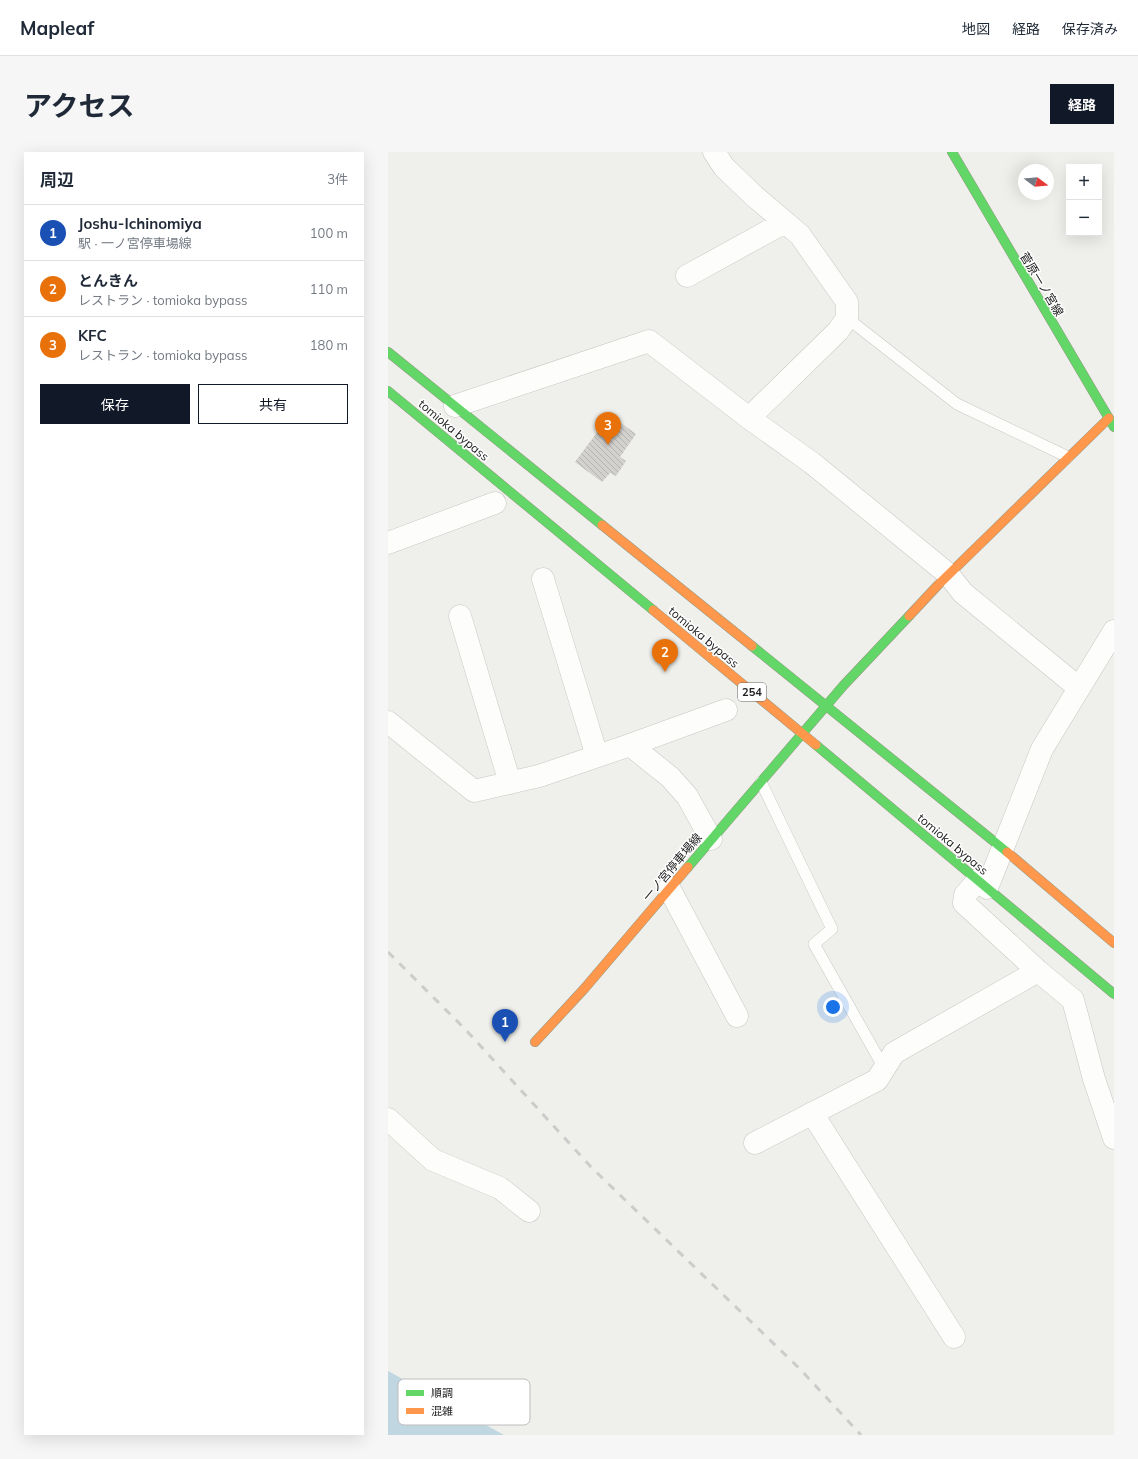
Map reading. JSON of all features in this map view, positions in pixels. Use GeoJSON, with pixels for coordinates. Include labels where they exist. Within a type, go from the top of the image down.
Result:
{"type":"FeatureCollection","features":[{"type":"Feature","properties":{"kind":"main road","name":"菅原一ノ宮線"},"geometry":{"type":"LineString","coordinates":[[952,152],[1114,427]]}},
{"type":"Feature","properties":{"kind":"main road","name":"tomioka bypass"},"geometry":{"type":"LineString","coordinates":[[388,352],[1002,848],[1114,943]]}},
{"type":"Feature","properties":{"kind":"main road","name":"tomioka bypass"},"geometry":{"type":"LineString","coordinates":[[388,391],[803,734],[1114,994]]}},
{"type":"Feature","properties":{"kind":"main road","name":"一ノ宮停車場線"},"geometry":{"type":"LineString","coordinates":[[535,1042],[584,989],[843,686],[948,574],[1109,418]]}},
{"type":"Feature","properties":{"kind":"street"},"geometry":{"type":"LineString","coordinates":[[714,152],[724,167],[753,195],[800,235],[847,302],[847,318],[838,331],[749,418]]}},
{"type":"Feature","properties":{"kind":"street"},"geometry":{"type":"LineString","coordinates":[[687,276],[785,222]]}},
{"type":"Feature","properties":{"kind":"street"},"geometry":{"type":"LineString","coordinates":[[455,406],[649,341],[749,418],[812,463],[948,574],[963,593],[1079,688]]}},
{"type":"Feature","properties":{"kind":"street"},"geometry":{"type":"LineString","coordinates":[[388,543],[495,502]]}},
{"type":"Feature","properties":{"kind":"street"},"geometry":{"type":"LineString","coordinates":[[543,579],[597,756]]}},
{"type":"Feature","properties":{"kind":"street"},"geometry":{"type":"LineString","coordinates":[[460,616],[510,783]]}},
{"type":"Feature","properties":{"kind":"street"},"geometry":{"type":"LineString","coordinates":[[1114,631],[1042,749],[1002,848],[982,884],[965,895],[964,903],[1038,971],[1073,1000],[1094,1078],[1114,1138]]}},
{"type":"Feature","properties":{"kind":"street"},"geometry":{"type":"LineString","coordinates":[[388,722],[474,791],[539,776],[726,710]]}},
{"type":"Feature","properties":{"kind":"street"},"geometry":{"type":"LineString","coordinates":[[630,745],[670,777],[687,796],[711,839]]}},
{"type":"Feature","properties":{"kind":"street"},"geometry":{"type":"LineString","coordinates":[[669,888],[737,1016]]}},
{"type":"Feature","properties":{"kind":"street"},"geometry":{"type":"LineString","coordinates":[[755,1143],[877,1080],[894,1054],[1038,971]]}},
{"type":"Feature","properties":{"kind":"street"},"geometry":{"type":"LineString","coordinates":[[812,1113],[954,1337]]}},
{"type":"Feature","properties":{"kind":"street"},"geometry":{"type":"LineString","coordinates":[[388,1119],[433,1160],[500,1188],[529,1211]]}},
{"type":"Feature","properties":{"kind":"lane"},"geometry":{"type":"LineString","coordinates":[[847,318],[957,404],[1068,457]]}},
{"type":"Feature","properties":{"kind":"lane"},"geometry":{"type":"LineString","coordinates":[[761,782],[832,928],[814,944],[884,1068]]}},
{"type":"Feature","properties":{"kind":"water"},"geometry":{"type":"Polygon","coordinates":[[[388,1371],[402,1379],[398,1379],[398,1425],[486,1425],[504,1435],[388,1435],[388,1371]]]}},
{"type":"Feature","properties":{"kind":"building"},"geometry":{"type":"Polygon","coordinates":[[[610,415],[636,434],[620,457],[626,461],[616,476],[610,473],[602,482],[575,462],[610,415]]]}},
{"type":"Feature","properties":{"kind":"railway"},"geometry":{"type":"LineString","coordinates":[[388,952],[465,1029],[591,1167],[800,1369],[861,1435]]}},
{"type":"Feature","properties":{"kind":"traffic: fast"},"geometry":{"type":"LineString","coordinates":[[952,152],[1114,427]]}},
{"type":"Feature","properties":{"kind":"traffic: fast"},"geometry":{"type":"LineString","coordinates":[[388,352],[602,525]]}},
{"type":"Feature","properties":{"kind":"traffic: fast"},"geometry":{"type":"LineString","coordinates":[[388,391],[653,610]]}},
{"type":"Feature","properties":{"kind":"traffic: fast"},"geometry":{"type":"LineString","coordinates":[[688,867],[843,686],[909,616]]}},
{"type":"Feature","properties":{"kind":"traffic: fast"},"geometry":{"type":"LineString","coordinates":[[752,646],[1007,852]]}},
{"type":"Feature","properties":{"kind":"traffic: fast"},"geometry":{"type":"LineString","coordinates":[[816,745],[1114,994]]}},
{"type":"Feature","properties":{"kind":"traffic: slow"},"geometry":{"type":"LineString","coordinates":[[909,616],[938,585],[1109,418]]}},
{"type":"Feature","properties":{"kind":"traffic: slow"},"geometry":{"type":"LineString","coordinates":[[602,525],[752,646]]}},
{"type":"Feature","properties":{"kind":"traffic: slow"},"geometry":{"type":"LineString","coordinates":[[653,610],[816,745]]}},
{"type":"Feature","properties":{"kind":"traffic: slow"},"geometry":{"type":"LineString","coordinates":[[1007,852],[1114,943]]}},
{"type":"Feature","properties":{"kind":"traffic: slow"},"geometry":{"type":"LineString","coordinates":[[535,1042],[584,989],[688,867]]}},
{"type":"Feature","properties":{"kind":"place","name":"KFC"},"geometry":{"type":"Point","coordinates":[608,445]}},
{"type":"Feature","properties":{"kind":"place","name":"とんきん"},"geometry":{"type":"Point","coordinates":[665,672]}},
{"type":"Feature","properties":{"kind":"place","name":"Joshu-Ichinomiya"},"geometry":{"type":"Point","coordinates":[505,1042]}}]}
